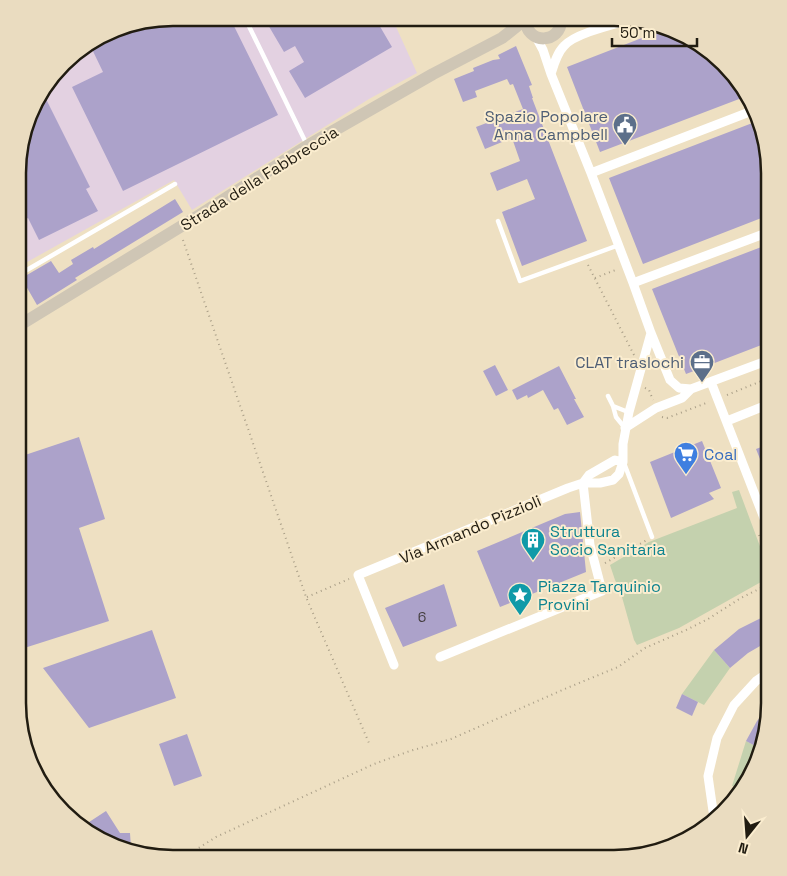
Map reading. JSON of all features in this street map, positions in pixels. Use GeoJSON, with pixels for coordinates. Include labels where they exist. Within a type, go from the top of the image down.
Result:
{"type":"FeatureCollection","features":[{"type":"Feature","properties":{"kind":"street","name":"Strada della Fabbreccia"},"geometry":{"type":"LineString","coordinates":[[26,320],[179,228],[307,146],[433,74],[502,38],[517,26]]}},
{"type":"Feature","properties":{"kind":"street","name":"Strada della Fabbreccia"},"geometry":{"type":"LineString","coordinates":[[525,26],[534,36]]}},
{"type":"Feature","properties":{"kind":"street","name":"Strada della Fabbreccia"},"geometry":{"type":"LineString","coordinates":[[502,38],[520,35],[544,38],[552,36],[560,26]]}},
{"type":"Feature","properties":{"kind":"street"},"geometry":{"type":"LineString","coordinates":[[551,74],[564,45],[576,37],[611,26]]}},
{"type":"Feature","properties":{"kind":"street"},"geometry":{"type":"LineString","coordinates":[[534,36],[543,50],[670,380],[679,388],[691,389],[760,363]]}},
{"type":"Feature","properties":{"kind":"street"},"geometry":{"type":"LineString","coordinates":[[591,172],[748,113]]}},
{"type":"Feature","properties":{"kind":"street"},"geometry":{"type":"LineString","coordinates":[[633,284],[760,235]]}},
{"type":"Feature","properties":{"kind":"street"},"geometry":{"type":"LineString","coordinates":[[623,462],[629,412],[651,333]]}},
{"type":"Feature","properties":{"kind":"street"},"geometry":{"type":"LineString","coordinates":[[711,382],[760,494]]}},
{"type":"Feature","properties":{"kind":"street"},"geometry":{"type":"LineString","coordinates":[[626,428],[656,408],[682,398],[691,389]]}},
{"type":"Feature","properties":{"kind":"street"},"geometry":{"type":"LineString","coordinates":[[727,421],[760,408]]}},
{"type":"Feature","properties":{"kind":"street","name":"Via Armando Pizzioli"},"geometry":{"type":"LineString","coordinates":[[358,575],[568,488],[583,483],[600,483],[613,480],[619,474],[623,462],[615,460],[589,476],[583,483]]}},
{"type":"Feature","properties":{"kind":"street"},"geometry":{"type":"LineString","coordinates":[[440,657],[602,591],[590,545],[583,483]]}},
{"type":"Feature","properties":{"kind":"street"},"geometry":{"type":"LineString","coordinates":[[358,575],[394,665]]}},
{"type":"Feature","properties":{"kind":"street"},"geometry":{"type":"LineString","coordinates":[[713,811],[708,776],[717,738],[734,705],[760,678]]}},
{"type":"Feature","properties":{"kind":"lane"},"geometry":{"type":"LineString","coordinates":[[249,27],[307,146]]}},
{"type":"Feature","properties":{"kind":"lane"},"geometry":{"type":"LineString","coordinates":[[26,270],[175,184]]}},
{"type":"Feature","properties":{"kind":"lane"},"geometry":{"type":"LineString","coordinates":[[498,221],[520,281],[619,245]]}},
{"type":"Feature","properties":{"kind":"lane"},"geometry":{"type":"LineString","coordinates":[[608,396],[616,417],[626,428]]}},
{"type":"Feature","properties":{"kind":"lane"},"geometry":{"type":"LineString","coordinates":[[613,406],[629,412]]}},
{"type":"Feature","properties":{"kind":"lane"},"geometry":{"type":"LineString","coordinates":[[623,462],[652,537]]}},
{"type":"Feature","properties":{"kind":"path"},"geometry":{"type":"LineString","coordinates":[[179,228],[306,597],[369,744]]}},
{"type":"Feature","properties":{"kind":"path"},"geometry":{"type":"LineString","coordinates":[[595,278],[626,266]]}},
{"type":"Feature","properties":{"kind":"path"},"geometry":{"type":"LineString","coordinates":[[596,568],[652,537]]}},
{"type":"Feature","properties":{"kind":"path"},"geometry":{"type":"LineString","coordinates":[[306,597],[358,575]]}},
{"type":"Feature","properties":{"kind":"path"},"geometry":{"type":"LineString","coordinates":[[197,849],[216,837],[374,764],[451,739],[618,667],[645,648],[708,619],[760,588]]}},
{"type":"Feature","properties":{"kind":"shaded area"},"geometry":{"type":"Polygon","coordinates":[[[396,26],[417,73],[369,99],[192,210],[174,180],[26,263],[26,173],[29,144],[34,126],[46,100],[63,76],[92,51],[108,41],[126,34],[144,29],[164,27],[396,26]]]}},
{"type":"Feature","properties":{"kind":"green space"},"geometry":{"type":"Polygon","coordinates":[[[739,490],[760,546],[760,583],[679,628],[637,645],[610,565],[649,542],[737,508],[732,492],[739,490]]]}},
{"type":"Feature","properties":{"kind":"green space"},"geometry":{"type":"Polygon","coordinates":[[[714,650],[730,668],[704,705],[682,694],[714,650]]]}},
{"type":"Feature","properties":{"kind":"green space"},"geometry":{"type":"Polygon","coordinates":[[[746,741],[754,746],[741,776],[734,786],[732,786],[746,741]]]}},
{"type":"Feature","properties":{"kind":"building"},"geometry":{"type":"Polygon","coordinates":[[[164,27],[234,27],[278,115],[123,191],[72,87],[103,72],[93,51],[108,41],[126,34],[144,29],[164,27]]]}},
{"type":"Feature","properties":{"kind":"building"},"geometry":{"type":"Polygon","coordinates":[[[269,27],[380,27],[392,47],[305,98],[289,71],[304,62],[295,46],[284,52],[269,27]]]}},
{"type":"Feature","properties":{"kind":"building"},"geometry":{"type":"Polygon","coordinates":[[[656,33],[679,41],[711,63],[724,76],[740,99],[600,152],[567,67],[656,33]]]}},
{"type":"Feature","properties":{"kind":"building"},"geometry":{"type":"Polygon","coordinates":[[[516,46],[532,85],[529,86],[532,98],[587,241],[522,266],[502,212],[535,199],[527,179],[497,191],[490,173],[520,161],[512,138],[485,149],[476,127],[523,109],[513,84],[510,85],[507,79],[475,91],[477,97],[463,102],[454,79],[474,71],[473,68],[500,59],[498,55],[516,46]]]}},
{"type":"Feature","properties":{"kind":"building"},"geometry":{"type":"Polygon","coordinates":[[[46,100],[90,187],[86,189],[98,211],[39,240],[28,218],[26,219],[26,173],[29,144],[37,117],[46,100]]]}},
{"type":"Feature","properties":{"kind":"building"},"geometry":{"type":"Polygon","coordinates":[[[752,123],[758,144],[760,164],[760,218],[643,264],[609,178],[752,123]]]}},
{"type":"Feature","properties":{"kind":"building"},"geometry":{"type":"Polygon","coordinates":[[[175,199],[183,212],[75,278],[77,280],[37,305],[26,286],[26,275],[51,261],[59,273],[73,264],[71,260],[93,247],[94,249],[175,199]]]}},
{"type":"Feature","properties":{"kind":"building"},"geometry":{"type":"Polygon","coordinates":[[[760,247],[760,345],[686,374],[652,289],[760,247]]]}},
{"type":"Feature","properties":{"kind":"building"},"geometry":{"type":"Polygon","coordinates":[[[495,365],[508,390],[496,396],[483,371],[495,365]]]}},
{"type":"Feature","properties":{"kind":"building"},"geometry":{"type":"Polygon","coordinates":[[[559,366],[584,417],[567,425],[558,408],[554,410],[543,390],[528,398],[527,395],[517,400],[512,390],[559,366]]]}},
{"type":"Feature","properties":{"kind":"building"},"geometry":{"type":"Polygon","coordinates":[[[79,437],[105,519],[79,528],[109,621],[27,647],[27,454],[79,437]]]}},
{"type":"Feature","properties":{"kind":"building","name":"Coal"},"geometry":{"type":"Polygon","coordinates":[[[702,441],[721,488],[709,493],[714,499],[671,518],[650,462],[702,441]]]}},
{"type":"Feature","properties":{"kind":"building"},"geometry":{"type":"Polygon","coordinates":[[[760,447],[760,459],[756,449],[760,447]]]}},
{"type":"Feature","properties":{"kind":"building","name":"Struttura Socio Sanitaria"},"geometry":{"type":"Polygon","coordinates":[[[580,512],[586,572],[500,607],[477,551],[565,514],[580,512]]]}},
{"type":"Feature","properties":{"kind":"building"},"geometry":{"type":"Polygon","coordinates":[[[444,584],[457,626],[403,647],[385,608],[444,584]]]}},
{"type":"Feature","properties":{"kind":"building"},"geometry":{"type":"Polygon","coordinates":[[[760,618],[760,646],[748,653],[730,668],[714,650],[739,629],[760,618]]]}},
{"type":"Feature","properties":{"kind":"building"},"geometry":{"type":"Polygon","coordinates":[[[152,630],[176,698],[89,728],[43,668],[152,630]]]}},
{"type":"Feature","properties":{"kind":"building"},"geometry":{"type":"Polygon","coordinates":[[[682,694],[698,702],[692,716],[676,708],[682,694]]]}},
{"type":"Feature","properties":{"kind":"building"},"geometry":{"type":"Polygon","coordinates":[[[759,718],[754,746],[746,741],[759,718]]]}},
{"type":"Feature","properties":{"kind":"building"},"geometry":{"type":"Polygon","coordinates":[[[187,734],[202,776],[174,786],[159,744],[187,734]]]}},
{"type":"Feature","properties":{"kind":"building"},"geometry":{"type":"Polygon","coordinates":[[[106,811],[120,833],[130,833],[131,843],[117,839],[89,822],[106,811]]]}},
{"type":"Feature","properties":{"kind":"place","name":"Spazio Popolare Anna Campbell"},"geometry":{"type":"Point","coordinates":[625,146]}},
{"type":"Feature","properties":{"kind":"place","name":"CLAT traslochi"},"geometry":{"type":"Point","coordinates":[702,383]}},
{"type":"Feature","properties":{"kind":"place","name":"Coal"},"geometry":{"type":"Point","coordinates":[686,475]}},
{"type":"Feature","properties":{"kind":"place","name":"Struttura Socio Sanitaria"},"geometry":{"type":"Point","coordinates":[533,561]}},
{"type":"Feature","properties":{"kind":"place","name":"Piazza Tarquinio Provini"},"geometry":{"type":"Point","coordinates":[520,616]}}]}
